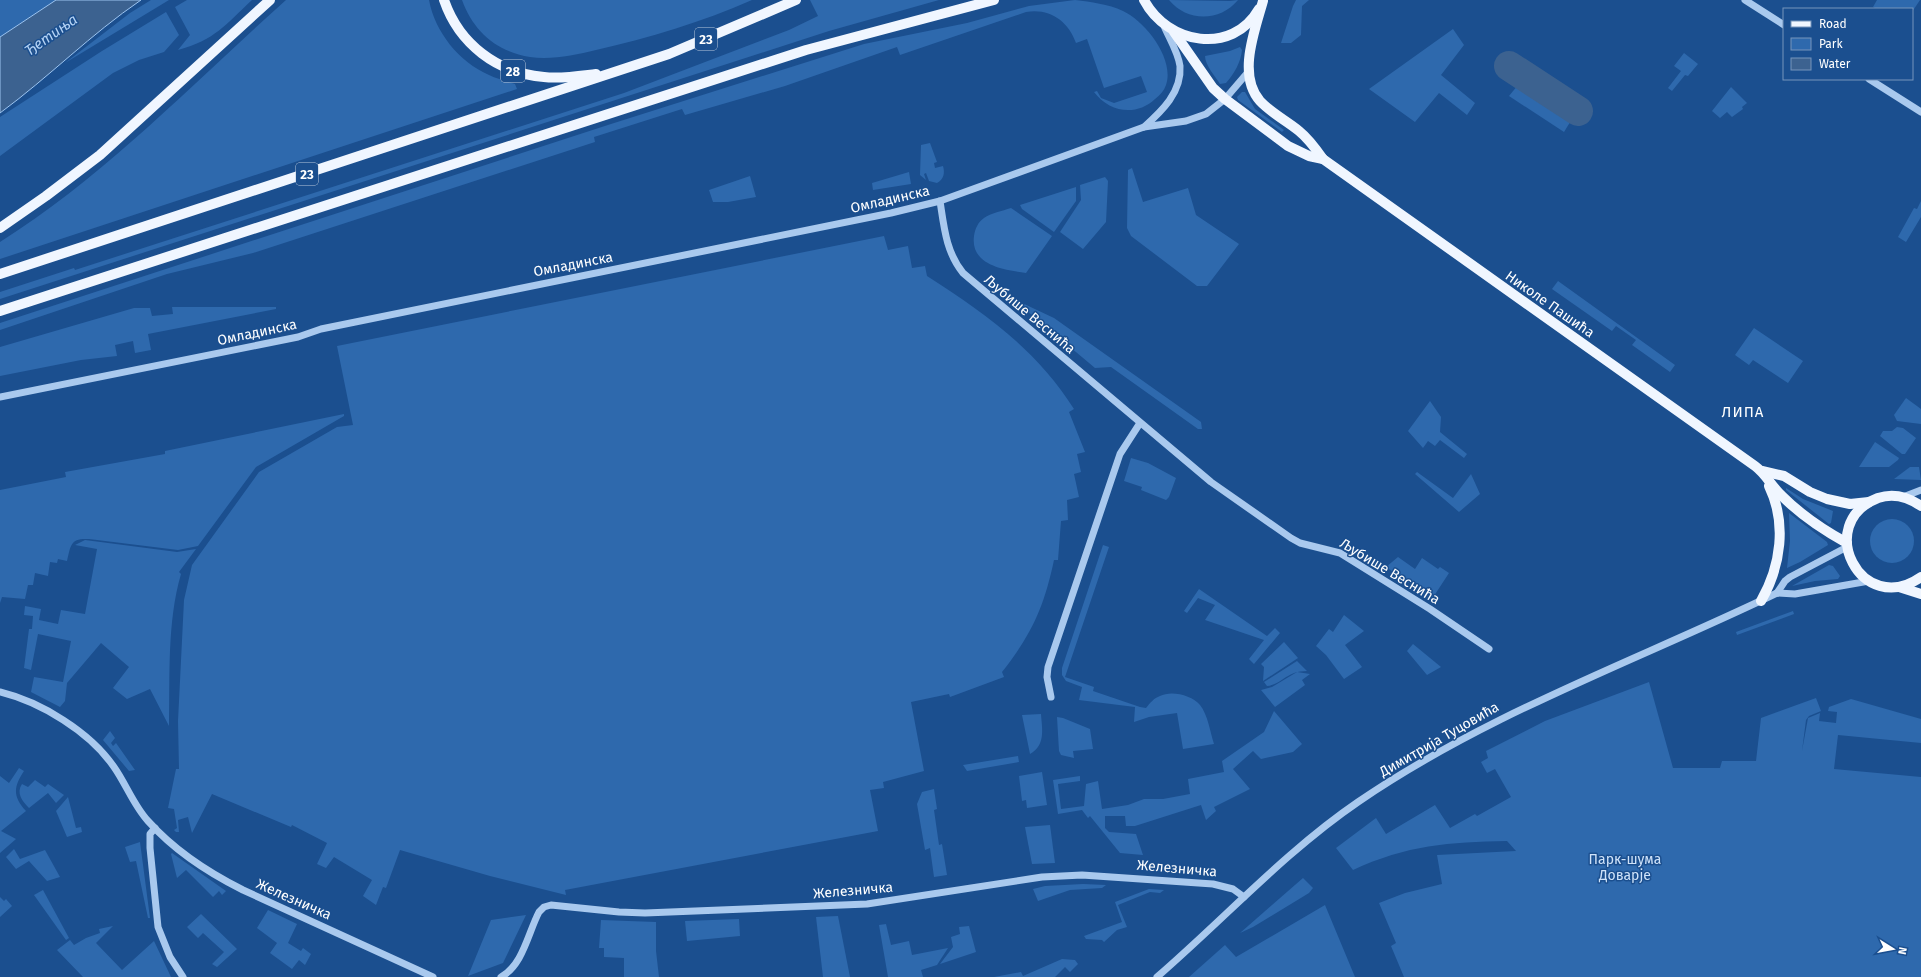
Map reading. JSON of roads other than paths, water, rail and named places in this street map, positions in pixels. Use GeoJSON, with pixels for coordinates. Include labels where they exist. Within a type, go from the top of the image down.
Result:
{"type":"FeatureCollection","features":[{"type":"Feature","properties":{"kind":"main road"},"geometry":{"type":"LineString","coordinates":[[0,228],[46,196],[100,155],[270,0]]}},
{"type":"Feature","properties":{"kind":"main road","name":"28"},"geometry":{"type":"LineString","coordinates":[[444,0],[449,12],[467,41],[477,51],[502,66],[529,75],[546,78],[614,73]]}},
{"type":"Feature","properties":{"kind":"main road","name":"23"},"geometry":{"type":"LineString","coordinates":[[0,274],[614,73],[669,54],[796,0]]}},
{"type":"Feature","properties":{"kind":"main road"},"geometry":{"type":"LineString","coordinates":[[0,311],[806,50],[994,0]]}},
{"type":"Feature","properties":{"kind":"main road"},"geometry":{"type":"LineString","coordinates":[[1144,0],[1155,18],[1164,26],[1184,36],[1204,39],[1224,36],[1243,27],[1257,13],[1264,1]]}},
{"type":"Feature","properties":{"kind":"main road","name":"Николе Пашића"},"geometry":{"type":"LineString","coordinates":[[1264,1],[1253,40],[1249,70],[1252,85],[1260,101],[1305,136],[1323,159],[1762,471],[1782,497],[1847,545]]}},
{"type":"Feature","properties":{"kind":"main road","name":"Николе Пашића"},"geometry":{"type":"LineString","coordinates":[[1174,32],[1213,88],[1225,99],[1288,146],[1309,156],[1323,159]]}},
{"type":"Feature","properties":{"kind":"main road"},"geometry":{"type":"LineString","coordinates":[[1761,601],[1770,582],[1779,552],[1780,540],[1775,500],[1762,471]]}},
{"type":"Feature","properties":{"kind":"main road","name":"Николе Пашића"},"geometry":{"type":"LineString","coordinates":[[1762,471],[1784,476],[1810,492],[1826,499],[1850,504],[1869,502],[1882,497],[1903,497]]}},
{"type":"Feature","properties":{"kind":"main road"},"geometry":{"type":"LineString","coordinates":[[1903,497],[1921,506]]}},
{"type":"Feature","properties":{"kind":"main road"},"geometry":{"type":"LineString","coordinates":[[1869,502],[1853,518],[1847,532],[1849,557],[1854,567],[1869,581],[1889,588],[1900,587],[1914,582],[1921,577]]}},
{"type":"Feature","properties":{"kind":"main road"},"geometry":{"type":"LineString","coordinates":[[1900,587],[1921,594]]}},
{"type":"Feature","properties":{"kind":"street"},"geometry":{"type":"LineString","coordinates":[[1745,0],[1783,24]]}},
{"type":"Feature","properties":{"kind":"street","name":"Омладинска"},"geometry":{"type":"LineString","coordinates":[[1144,127],[1165,108],[1171,98],[1179,76],[1180,65],[1164,26]]}},
{"type":"Feature","properties":{"kind":"street","name":"Омладинска"},"geometry":{"type":"LineString","coordinates":[[0,397],[298,337],[322,329],[891,213],[940,201],[1144,127],[1186,121],[1200,116],[1212,110],[1225,99],[1249,70]]}},
{"type":"Feature","properties":{"kind":"street"},"geometry":{"type":"LineString","coordinates":[[1871,80],[1921,112]]}},
{"type":"Feature","properties":{"kind":"street","name":"Љубише Веснића"},"geometry":{"type":"LineString","coordinates":[[940,201],[948,249],[956,265],[963,273],[1211,482],[1290,538],[1300,543],[1340,553],[1430,609],[1489,649]]}},
{"type":"Feature","properties":{"kind":"street"},"geometry":{"type":"LineString","coordinates":[[1051,697],[1047,677],[1048,667],[1120,454],[1140,423]]}},
{"type":"Feature","properties":{"kind":"street"},"geometry":{"type":"LineString","coordinates":[[1903,497],[1921,490]]}},
{"type":"Feature","properties":{"kind":"street","name":"Димитрија Туцовића"},"geometry":{"type":"LineString","coordinates":[[1777,593],[1785,581],[1790,577],[1847,545]]}},
{"type":"Feature","properties":{"kind":"street","name":"Димитрија Туцовића"},"geometry":{"type":"LineString","coordinates":[[1157,977],[1244,897],[1350,808],[1436,753],[1533,702],[1777,593],[1795,594],[1869,581]]}},
{"type":"Feature","properties":{"kind":"street","name":"Железничка"},"geometry":{"type":"LineString","coordinates":[[0,692],[27,701],[50,712],[102,752],[124,781],[147,820],[184,853],[230,884],[433,977]]}},
{"type":"Feature","properties":{"kind":"street"},"geometry":{"type":"LineString","coordinates":[[155,828],[150,834],[150,848],[158,927],[167,952],[183,977]]}},
{"type":"Feature","properties":{"kind":"street","name":"Железничка"},"geometry":{"type":"LineString","coordinates":[[501,977],[508,973],[515,965],[539,912],[544,907],[551,905],[619,912],[645,913],[842,906],[923,896],[1042,877],[1082,875],[1213,884],[1233,889],[1244,897]]}},
{"type":"Feature","properties":{"kind":"water","name":"Ђетиња"},"geometry":{"type":"Polygon","coordinates":[[[56,0],[141,0],[105,27],[0,113],[0,37],[56,0]]]}},
{"type":"Feature","properties":{"kind":"waterway"},"geometry":{"type":"LineString","coordinates":[[1509,66],[1578,111]]}},
{"type":"Feature","properties":{"kind":"district","name":"ЛИПА"},"geometry":{"type":"Point","coordinates":[1743,412]}},
{"type":"Feature","properties":{"kind":"park label","name":"Парк-шума Доварје"},"geometry":{"type":"Point","coordinates":[1625,868]}}]}
